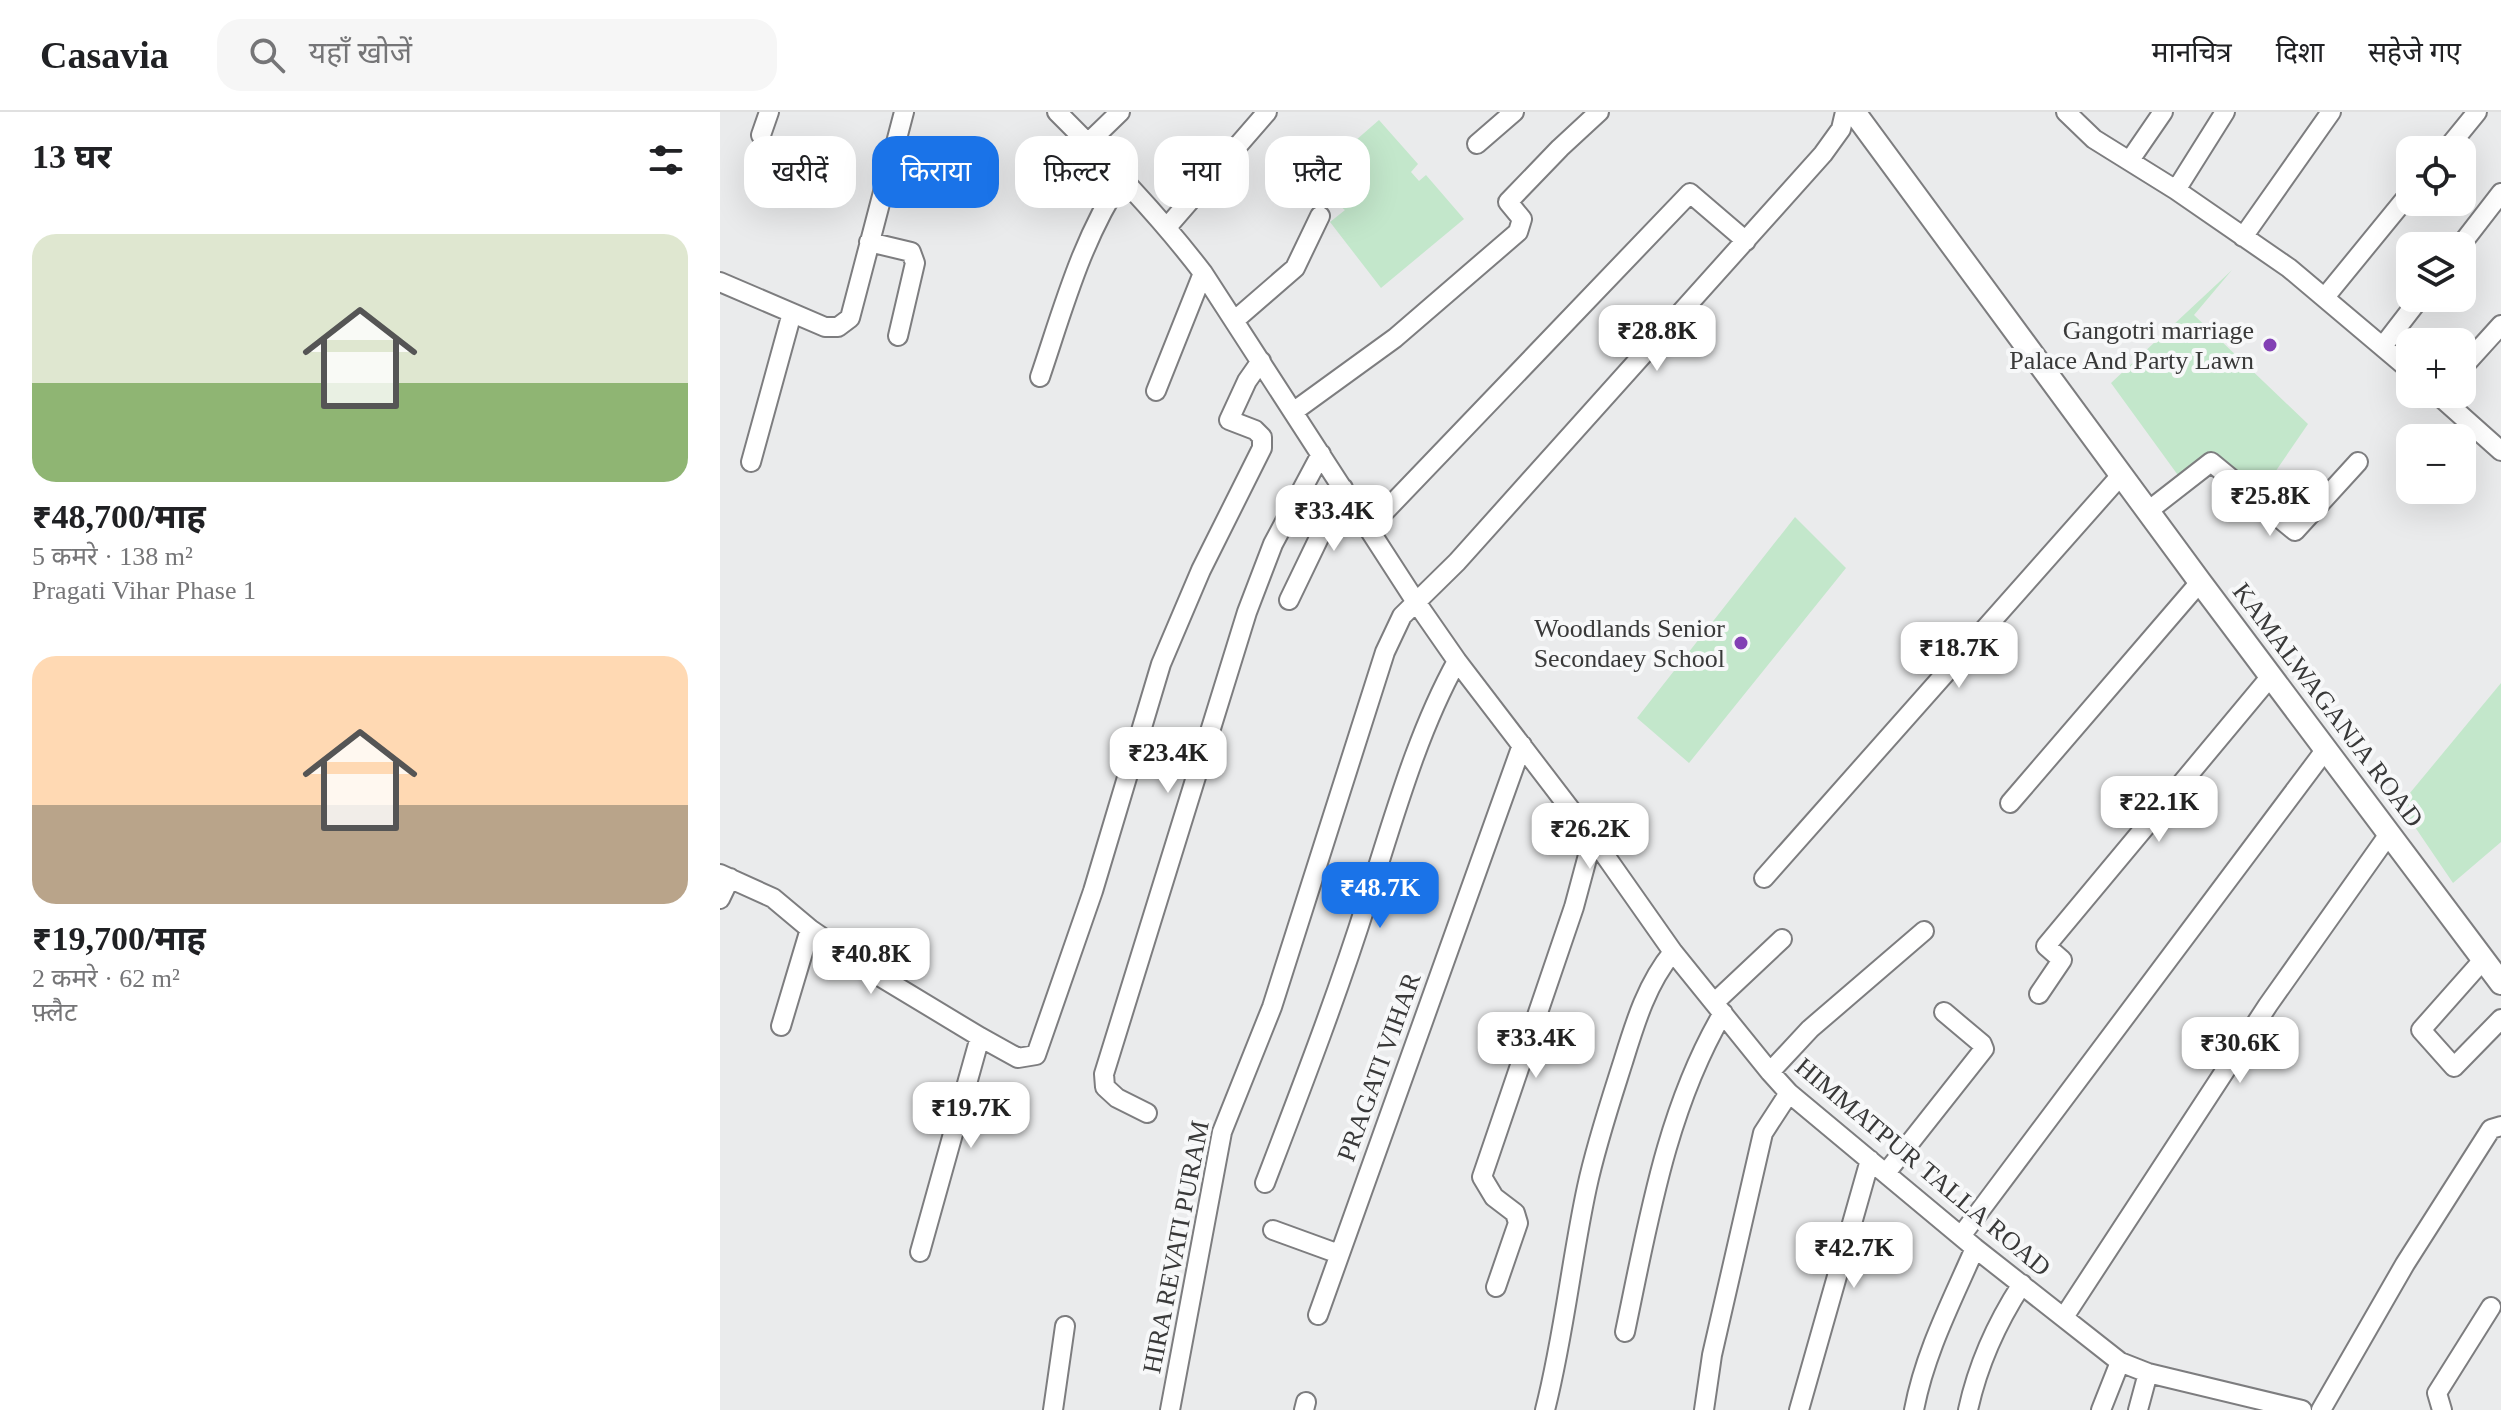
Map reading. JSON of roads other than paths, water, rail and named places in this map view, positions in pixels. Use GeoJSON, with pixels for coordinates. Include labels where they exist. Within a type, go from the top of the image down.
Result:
{"type":"FeatureCollection","features":[{"type":"Feature","properties":{"kind":"main road","name":"KAMALWAGANJA ROAD"},"geometry":{"type":"LineString","coordinates":[[1854,112],[2200,582],[2501,983]]}},
{"type":"Feature","properties":{"kind":"street"},"geometry":{"type":"LineString","coordinates":[[761,135],[769,112]]}},
{"type":"Feature","properties":{"kind":"street"},"geometry":{"type":"LineString","coordinates":[[720,282],[825,327],[838,327],[850,318],[904,112]]}},
{"type":"Feature","properties":{"kind":"street","name":"HIMMATPUR TALLA ROAD"},"geometry":{"type":"LineString","coordinates":[[1057,112],[1081,136]]}},
{"type":"Feature","properties":{"kind":"street"},"geometry":{"type":"LineString","coordinates":[[1095,136],[1120,112]]}},
{"type":"Feature","properties":{"kind":"street"},"geometry":{"type":"LineString","coordinates":[[1168,226],[1267,112]]}},
{"type":"Feature","properties":{"kind":"street"},"geometry":{"type":"LineString","coordinates":[[1477,144],[1513,112]]}},
{"type":"Feature","properties":{"kind":"street"},"geometry":{"type":"LineString","coordinates":[[1293,412],[1395,338],[1518,232],[1522,219],[1508,202],[1599,112]]}},
{"type":"Feature","properties":{"kind":"street","name":"HIRA REVATI PURAM"},"geometry":{"type":"LineString","coordinates":[[1170,1410],[1222,1132],[1272,1007],[1385,652],[1402,616],[1623,379],[1823,154],[1841,129],[1845,112]]}},
{"type":"Feature","properties":{"kind":"street"},"geometry":{"type":"LineString","coordinates":[[2066,112],[2094,139],[2176,190],[2289,268],[2396,358]]}},
{"type":"Feature","properties":{"kind":"street"},"geometry":{"type":"LineString","coordinates":[[2130,160],[2163,112]]}},
{"type":"Feature","properties":{"kind":"street"},"geometry":{"type":"LineString","coordinates":[[2176,190],[2225,112]]}},
{"type":"Feature","properties":{"kind":"street"},"geometry":{"type":"LineString","coordinates":[[2243,237],[2331,112]]}},
{"type":"Feature","properties":{"kind":"street"},"geometry":{"type":"LineString","coordinates":[[2457,136],[2477,112]]}},
{"type":"Feature","properties":{"kind":"street","name":"HIMMATPUR TALLA ROAD"},"geometry":{"type":"LineString","coordinates":[[1138,193],[1168,226],[1203,273],[1457,661],[1597,844],[1673,952],[1789,1093],[1968,1242],[2120,1362],[2234,1402],[2292,1409]]}},
{"type":"Feature","properties":{"kind":"street"},"geometry":{"type":"LineString","coordinates":[[1369,528],[1690,193],[1746,241]]}},
{"type":"Feature","properties":{"kind":"street"},"geometry":{"type":"LineString","coordinates":[[2471,232],[2501,193]]}},
{"type":"Feature","properties":{"kind":"street"},"geometry":{"type":"LineString","coordinates":[[1040,377],[1085,246],[1103,208]]}},
{"type":"Feature","properties":{"kind":"street"},"geometry":{"type":"LineString","coordinates":[[2325,297],[2396,210]]}},
{"type":"Feature","properties":{"kind":"street"},"geometry":{"type":"LineString","coordinates":[[1235,320],[1295,268],[1320,216]]}},
{"type":"Feature","properties":{"kind":"street"},"geometry":{"type":"LineString","coordinates":[[869,242],[911,252],[915,263],[898,336]]}},
{"type":"Feature","properties":{"kind":"street"},"geometry":{"type":"LineString","coordinates":[[1156,391],[1203,273]]}},
{"type":"Feature","properties":{"kind":"street"},"geometry":{"type":"LineString","coordinates":[[2383,346],[2409,312]]}},
{"type":"Feature","properties":{"kind":"street"},"geometry":{"type":"LineString","coordinates":[[751,462],[792,313]]}},
{"type":"Feature","properties":{"kind":"street"},"geometry":{"type":"LineString","coordinates":[[2476,353],[2501,325]]}},
{"type":"Feature","properties":{"kind":"street"},"geometry":{"type":"LineString","coordinates":[[720,899],[725,876],[773,898],[810,929],[874,973],[980,1037],[1018,1058],[1036,1055],[1093,891],[1161,664],[1201,570],[1262,448],[1262,437],[1255,430],[1229,420],[1247,381],[1261,361]]}},
{"type":"Feature","properties":{"kind":"street"},"geometry":{"type":"LineString","coordinates":[[2453,408],[2501,451]]}},
{"type":"Feature","properties":{"kind":"street"},"geometry":{"type":"LineString","coordinates":[[1147,1113],[1117,1098],[1105,1087],[1104,1074],[1247,612],[1273,544],[1321,454]]}},
{"type":"Feature","properties":{"kind":"street"},"geometry":{"type":"LineString","coordinates":[[2148,511],[2211,462],[2295,531],[2358,462]]}},
{"type":"Feature","properties":{"kind":"street"},"geometry":{"type":"LineString","coordinates":[[1764,878],[2122,474]]}},
{"type":"Feature","properties":{"kind":"street"},"geometry":{"type":"LineString","coordinates":[[1289,600],[1343,488]]}},
{"type":"Feature","properties":{"kind":"street"},"geometry":{"type":"LineString","coordinates":[[2010,803],[2200,582]]}},
{"type":"Feature","properties":{"kind":"street"},"geometry":{"type":"LineString","coordinates":[[1265,1183],[1326,1023],[1418,750],[1442,689],[1457,661]]}},
{"type":"Feature","properties":{"kind":"street"},"geometry":{"type":"LineString","coordinates":[[2039,994],[2062,960],[2046,946],[2271,676]]}},
{"type":"Feature","properties":{"kind":"street","name":"PRAGATI VIHAR"},"geometry":{"type":"LineString","coordinates":[[1318,1315],[1522,745]]}},
{"type":"Feature","properties":{"kind":"street"},"geometry":{"type":"LineString","coordinates":[[1914,1410],[1919,1383],[1968,1242],[2326,749]]}},
{"type":"Feature","properties":{"kind":"street"},"geometry":{"type":"LineString","coordinates":[[2064,1317],[2268,1005],[2389,834]]}},
{"type":"Feature","properties":{"kind":"street"},"geometry":{"type":"LineString","coordinates":[[1496,1287],[1518,1223],[1515,1213],[1494,1197],[1482,1177],[1574,907],[1588,855],[1597,844]]}},
{"type":"Feature","properties":{"kind":"street"},"geometry":{"type":"LineString","coordinates":[[781,1026],[810,929]]}},
{"type":"Feature","properties":{"kind":"street"},"geometry":{"type":"LineString","coordinates":[[1770,1072],[1810,1029],[1924,931]]}},
{"type":"Feature","properties":{"kind":"street"},"geometry":{"type":"LineString","coordinates":[[1625,1332],[1672,1128],[1719,1008],[1782,939]]}},
{"type":"Feature","properties":{"kind":"street"},"geometry":{"type":"LineString","coordinates":[[1545,1410],[1559,1354],[1587,1187],[1606,1115],[1651,986],[1657,972],[1673,952]]}},
{"type":"Feature","properties":{"kind":"street"},"geometry":{"type":"LineString","coordinates":[[2483,960],[2421,1030],[2454,1067],[2501,1019]]}},
{"type":"Feature","properties":{"kind":"street"},"geometry":{"type":"LineString","coordinates":[[1886,1173],[1984,1049],[1944,1012]]}},
{"type":"Feature","properties":{"kind":"street"},"geometry":{"type":"LineString","coordinates":[[920,1252],[980,1037]]}},
{"type":"Feature","properties":{"kind":"street"},"geometry":{"type":"LineString","coordinates":[[1704,1410],[1712,1355],[1763,1133],[1789,1093]]}},
{"type":"Feature","properties":{"kind":"street"},"geometry":{"type":"LineString","coordinates":[[2321,1410],[2412,1252],[2491,1129],[2501,1126]]}},
{"type":"Feature","properties":{"kind":"street"},"geometry":{"type":"LineString","coordinates":[[1799,1410],[1870,1160]]}},
{"type":"Feature","properties":{"kind":"street"},"geometry":{"type":"LineString","coordinates":[[1273,1230],[1339,1254]]}},
{"type":"Feature","properties":{"kind":"street"},"geometry":{"type":"LineString","coordinates":[[1968,1410],[1976,1372],[2002,1313],[2022,1284]]}},
{"type":"Feature","properties":{"kind":"street"},"geometry":{"type":"LineString","coordinates":[[2442,1410],[2437,1393],[2491,1307]]}},
{"type":"Feature","properties":{"kind":"street"},"geometry":{"type":"LineString","coordinates":[[1053,1410],[1065,1326]]}},
{"type":"Feature","properties":{"kind":"street"},"geometry":{"type":"LineString","coordinates":[[2101,1410],[2120,1362]]}},
{"type":"Feature","properties":{"kind":"street"},"geometry":{"type":"LineString","coordinates":[[2138,1410],[2148,1373]]}},
{"type":"Feature","properties":{"kind":"place","name":"Gangotri marriage Palace And Party Lawn"},"geometry":{"type":"Point","coordinates":[2270,345]}},
{"type":"Feature","properties":{"kind":"place","name":"Woodlands Senior Secondaey School"},"geometry":{"type":"Point","coordinates":[1741,643]}}]}
